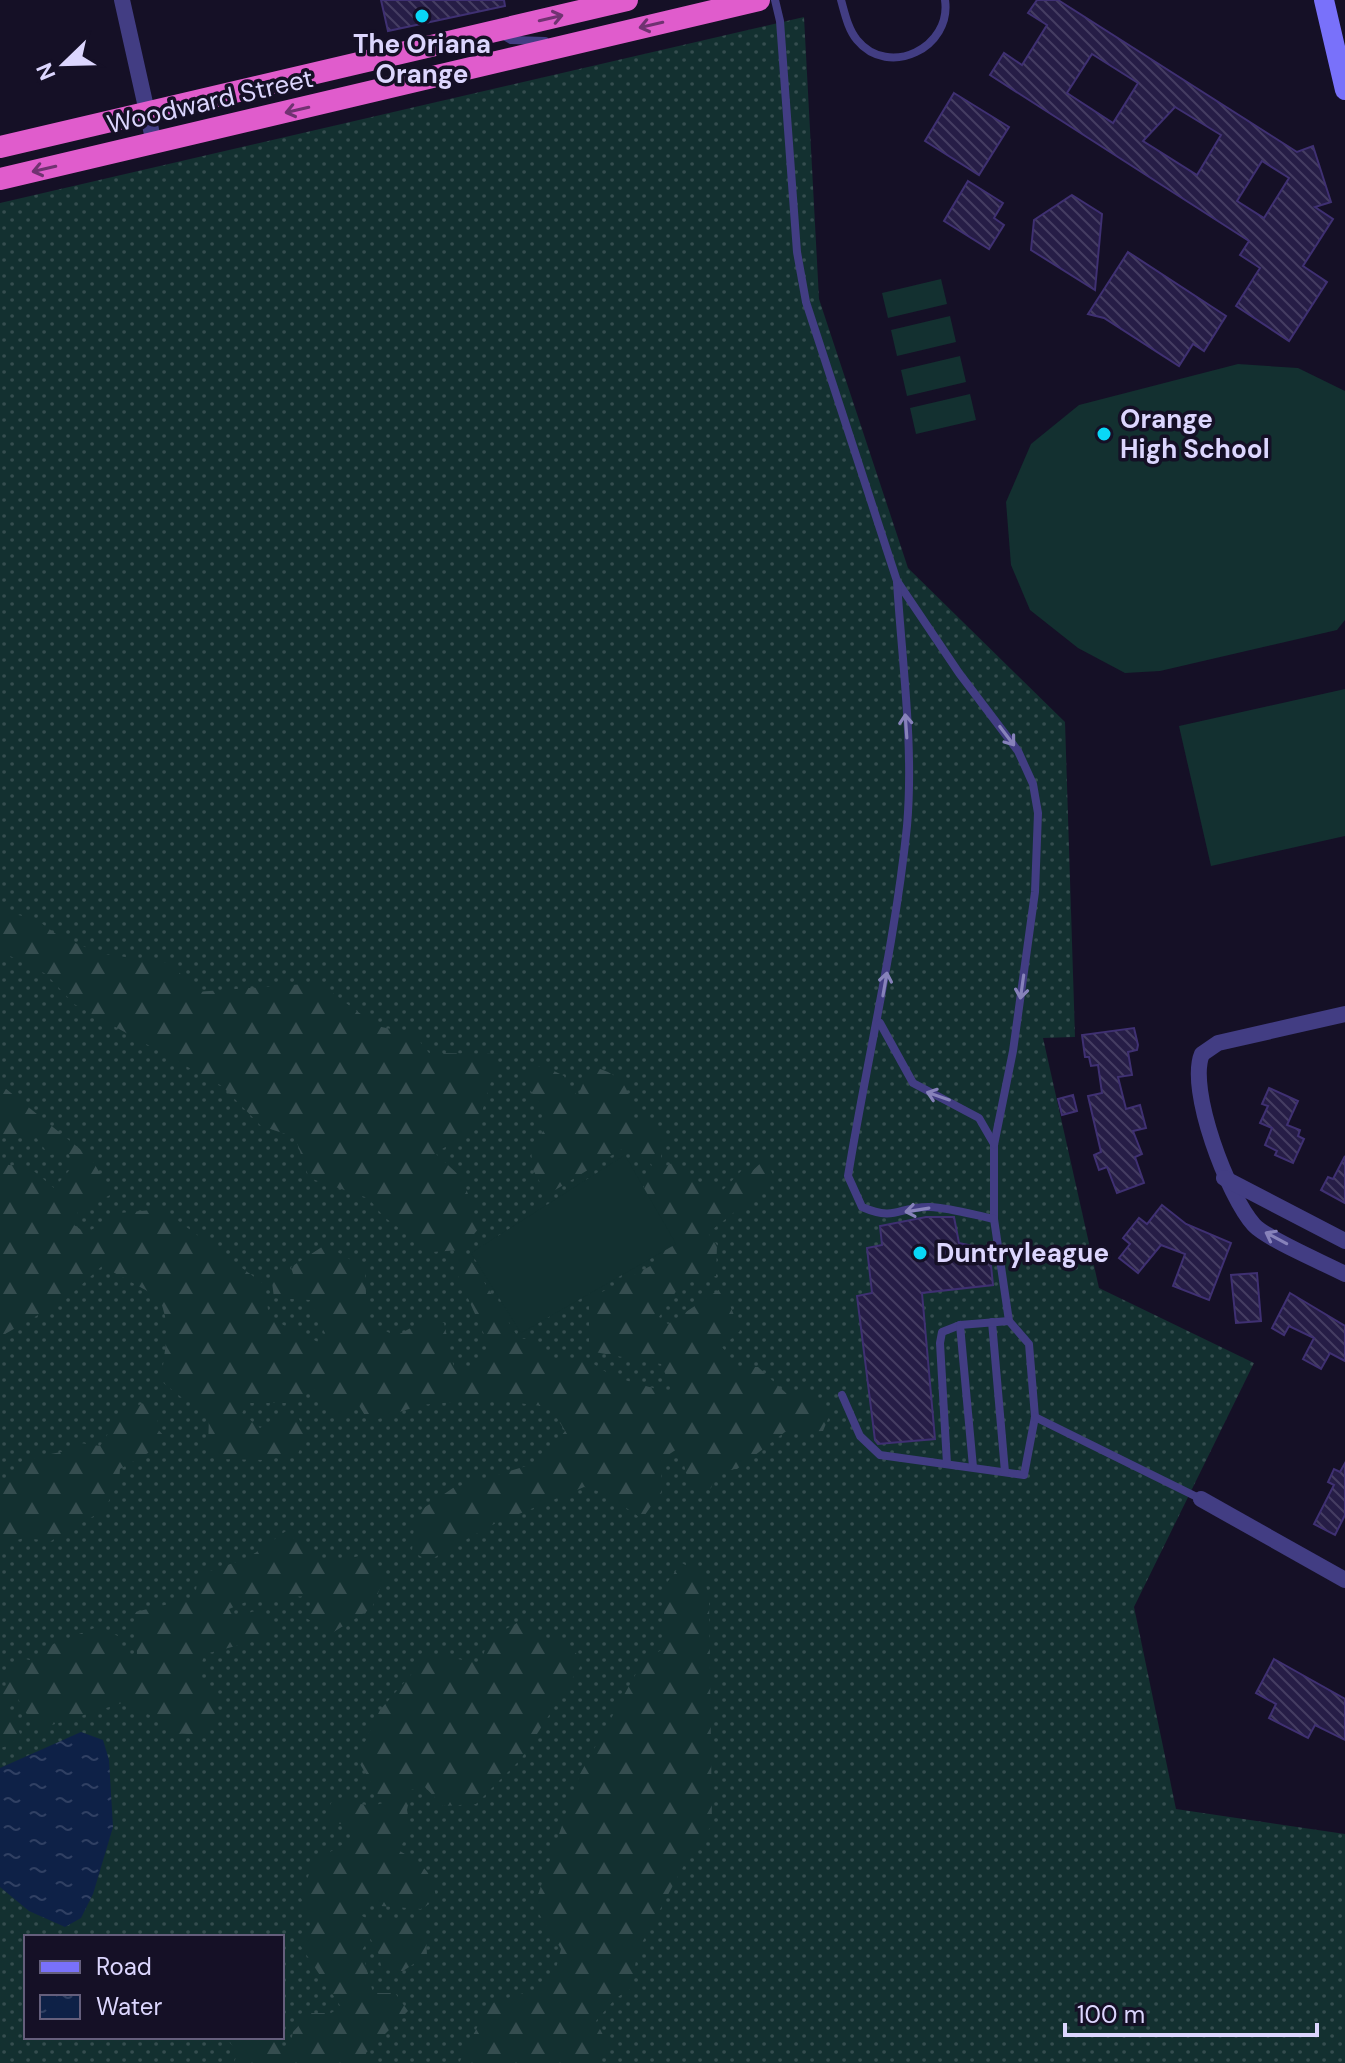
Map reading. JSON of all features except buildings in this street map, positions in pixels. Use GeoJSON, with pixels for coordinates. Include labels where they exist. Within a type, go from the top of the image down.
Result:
{"type":"FeatureCollection","features":[{"type":"Feature","properties":{"kind":"highway","name":"Woodward Street"},"geometry":{"type":"LineString","coordinates":[[0,147],[627,0]]}},
{"type":"Feature","properties":{"kind":"highway","name":"Woodward Street"},"geometry":{"type":"LineString","coordinates":[[0,179],[759,0]]}},
{"type":"Feature","properties":{"kind":"main road"},"geometry":{"type":"LineString","coordinates":[[1324,0],[1345,90]]}},
{"type":"Feature","properties":{"kind":"street"},"geometry":{"type":"LineString","coordinates":[[122,0],[154,143]]}},
{"type":"Feature","properties":{"kind":"street"},"geometry":{"type":"LineString","coordinates":[[1345,1014],[1218,1043],[1202,1054],[1196,1074],[1223,1177],[1255,1226],[1345,1274]]}},
{"type":"Feature","properties":{"kind":"street"},"geometry":{"type":"LineString","coordinates":[[1223,1177],[1345,1241]]}},
{"type":"Feature","properties":{"kind":"street"},"geometry":{"type":"LineString","coordinates":[[1201,1499],[1345,1580]]}},
{"type":"Feature","properties":{"kind":"lane"},"geometry":{"type":"LineString","coordinates":[[775,0],[780,21],[797,252],[806,302],[897,581],[909,764],[907,824],[879,1019],[848,1176],[862,1207],[890,1217],[930,1207],[994,1219]]}},
{"type":"Feature","properties":{"kind":"lane"},"geometry":{"type":"LineString","coordinates":[[841,0],[857,40],[870,51],[900,58],[917,53],[932,43],[943,27],[945,0]]}},
{"type":"Feature","properties":{"kind":"lane"},"geometry":{"type":"LineString","coordinates":[[498,30],[511,40],[590,39]]}},
{"type":"Feature","properties":{"kind":"lane"},"geometry":{"type":"LineString","coordinates":[[842,1395],[860,1436],[880,1455],[1024,1475],[1035,1417],[1029,1344],[1009,1321],[994,1219],[994,1145],[1013,1051],[1035,892],[1038,813],[1033,784],[1018,751],[959,673],[897,581]]}},
{"type":"Feature","properties":{"kind":"lane"},"geometry":{"type":"LineString","coordinates":[[879,1019],[883,1033],[913,1083],[979,1118],[994,1145]]}},
{"type":"Feature","properties":{"kind":"lane"},"geometry":{"type":"LineString","coordinates":[[947,1464],[940,1343],[942,1332],[960,1325],[1009,1321]]}},
{"type":"Feature","properties":{"kind":"lane"},"geometry":{"type":"LineString","coordinates":[[992,1322],[1005,1472]]}},
{"type":"Feature","properties":{"kind":"lane"},"geometry":{"type":"LineString","coordinates":[[960,1325],[973,1467]]}},
{"type":"Feature","properties":{"kind":"lane"},"geometry":{"type":"LineString","coordinates":[[1035,1417],[1201,1499]]}},
{"type":"Feature","properties":{"kind":"green space"},"geometry":{"type":"Polygon","coordinates":[[[804,17],[819,299],[908,568],[1065,722],[1075,1037],[1043,1038],[1099,1288],[1254,1363],[1134,1607],[1176,1809],[1345,1834],[1345,2063],[0,2063],[0,203],[804,17]]]}},
{"type":"Feature","properties":{"kind":"green space"},"geometry":{"type":"Polygon","coordinates":[[[941,279],[947,304],[888,318],[882,293],[941,279]]]}},
{"type":"Feature","properties":{"kind":"green space"},"geometry":{"type":"Polygon","coordinates":[[[950,316],[956,342],[897,356],[891,330],[950,316]]]}},
{"type":"Feature","properties":{"kind":"green space"},"geometry":{"type":"Polygon","coordinates":[[[960,356],[966,382],[907,396],[901,370],[960,356]]]}},
{"type":"Feature","properties":{"kind":"green space"},"geometry":{"type":"Polygon","coordinates":[[[1238,364],[1298,368],[1345,391],[1345,620],[1337,630],[1160,671],[1125,673],[1078,648],[1030,610],[1011,565],[1006,502],[1031,444],[1079,405],[1238,364]]]}},
{"type":"Feature","properties":{"kind":"green space"},"geometry":{"type":"Polygon","coordinates":[[[970,394],[976,420],[916,434],[910,408],[970,394]]]}},
{"type":"Feature","properties":{"kind":"green space"},"geometry":{"type":"Polygon","coordinates":[[[1345,689],[1345,836],[1211,866],[1179,726],[1345,689]]]}},
{"type":"Feature","properties":{"kind":"green space"},"geometry":{"type":"Polygon","coordinates":[[[0,910],[37,920],[60,937],[103,954],[171,963],[196,992],[319,983],[377,1026],[414,1034],[429,1053],[499,1054],[477,1129],[435,1153],[463,1179],[479,1228],[461,1250],[432,1252],[384,1217],[368,1198],[309,1178],[295,1137],[261,1126],[222,1086],[74,1004],[46,974],[0,951],[0,910]]]}},
{"type":"Feature","properties":{"kind":"green space"},"geometry":{"type":"Polygon","coordinates":[[[542,1065],[564,1076],[571,1091],[578,1095],[591,1066],[619,1079],[628,1092],[634,1123],[647,1117],[663,1135],[660,1169],[676,1161],[698,1186],[707,1184],[722,1191],[743,1169],[750,1173],[766,1158],[775,1180],[708,1233],[717,1245],[716,1276],[683,1281],[659,1317],[668,1324],[723,1287],[740,1331],[722,1347],[738,1367],[758,1367],[787,1394],[807,1386],[830,1414],[823,1431],[785,1432],[737,1469],[717,1470],[711,1488],[697,1494],[686,1473],[680,1447],[662,1459],[661,1492],[642,1519],[605,1493],[584,1487],[492,1525],[428,1561],[412,1551],[415,1514],[453,1488],[543,1461],[565,1431],[550,1407],[485,1399],[421,1405],[369,1422],[358,1404],[341,1415],[323,1409],[313,1387],[289,1403],[247,1403],[242,1413],[260,1428],[275,1418],[296,1414],[306,1431],[298,1454],[263,1460],[216,1459],[208,1448],[209,1416],[194,1400],[186,1401],[161,1381],[168,1327],[160,1298],[102,1266],[66,1299],[5,1334],[0,1341],[0,1164],[29,1167],[54,1188],[73,1166],[68,1152],[49,1155],[35,1136],[7,1134],[0,1141],[0,1084],[91,1158],[112,1194],[78,1212],[74,1225],[86,1233],[120,1213],[162,1209],[265,1285],[269,1318],[318,1342],[328,1340],[310,1300],[274,1298],[271,1274],[293,1274],[291,1267],[325,1245],[365,1268],[367,1322],[396,1336],[427,1319],[444,1323],[454,1368],[469,1369],[492,1352],[450,1258],[467,1254],[519,1339],[533,1339],[549,1360],[584,1358],[614,1377],[674,1394],[661,1364],[589,1351],[589,1299],[656,1263],[662,1231],[642,1192],[652,1165],[627,1146],[547,1195],[533,1170],[531,1150],[545,1128],[546,1113],[524,1081],[526,1073],[542,1065]]]}},
{"type":"Feature","properties":{"kind":"green space"},"geometry":{"type":"Polygon","coordinates":[[[625,1155],[676,1244],[521,1333],[471,1253],[625,1155]]]}},
{"type":"Feature","properties":{"kind":"green space"},"geometry":{"type":"Polygon","coordinates":[[[148,1401],[160,1416],[155,1426],[164,1436],[155,1449],[120,1469],[119,1482],[104,1510],[51,1541],[24,1538],[0,1545],[0,1489],[36,1457],[66,1451],[74,1442],[100,1446],[121,1413],[148,1401]]]}},
{"type":"Feature","properties":{"kind":"green space"},"geometry":{"type":"Polygon","coordinates":[[[286,1531],[321,1564],[369,1554],[384,1578],[372,1608],[332,1633],[306,1618],[313,1597],[255,1598],[229,1609],[233,1617],[259,1610],[273,1629],[263,1639],[205,1654],[195,1679],[217,1698],[219,1716],[206,1735],[170,1733],[150,1715],[122,1703],[36,1730],[18,1699],[9,1708],[20,1734],[11,1745],[0,1748],[0,1690],[6,1688],[5,1672],[22,1658],[37,1662],[53,1644],[97,1627],[118,1636],[129,1663],[136,1666],[135,1612],[195,1598],[198,1575],[248,1558],[286,1531]]]}},
{"type":"Feature","properties":{"kind":"green space"},"geometry":{"type":"Polygon","coordinates":[[[682,1563],[703,1575],[709,1597],[712,1825],[684,1865],[637,1952],[632,1988],[616,1998],[596,2021],[610,2049],[588,2063],[459,2063],[489,2004],[552,1984],[561,1949],[534,1906],[580,1774],[643,1661],[663,1649],[665,1585],[682,1563]]]}},
{"type":"Feature","properties":{"kind":"green space"},"geometry":{"type":"Polygon","coordinates":[[[524,1619],[540,1637],[566,1641],[583,1662],[521,1759],[476,1804],[443,1806],[424,1786],[411,1790],[407,1810],[411,1831],[398,1850],[425,1869],[433,1882],[436,1900],[421,1909],[368,1905],[360,1915],[375,1920],[425,1920],[427,1955],[403,1971],[382,1970],[378,1952],[370,1938],[362,1950],[373,1993],[395,1993],[408,2011],[366,2053],[368,2063],[234,2063],[238,2051],[226,2039],[278,2039],[281,2054],[288,2055],[293,2032],[310,2013],[331,2013],[341,2007],[300,1945],[313,1925],[301,1898],[313,1862],[357,1836],[352,1825],[322,1822],[333,1799],[372,1806],[383,1803],[357,1759],[380,1710],[429,1654],[481,1663],[488,1639],[524,1619]]]}},
{"type":"Feature","properties":{"kind":"water"},"geometry":{"type":"Polygon","coordinates":[[[81,1732],[103,1740],[109,1760],[113,1827],[93,1894],[81,1918],[65,1927],[29,1911],[0,1887],[0,1768],[81,1732]]]}},
{"type":"Feature","properties":{"kind":"place","name":"The Oriana Orange"},"geometry":{"type":"Point","coordinates":[422,16]}},
{"type":"Feature","properties":{"kind":"place","name":"Orange High School"},"geometry":{"type":"Point","coordinates":[1104,434]}},
{"type":"Feature","properties":{"kind":"place","name":"Duntryleague"},"geometry":{"type":"Point","coordinates":[920,1253]}}]}
